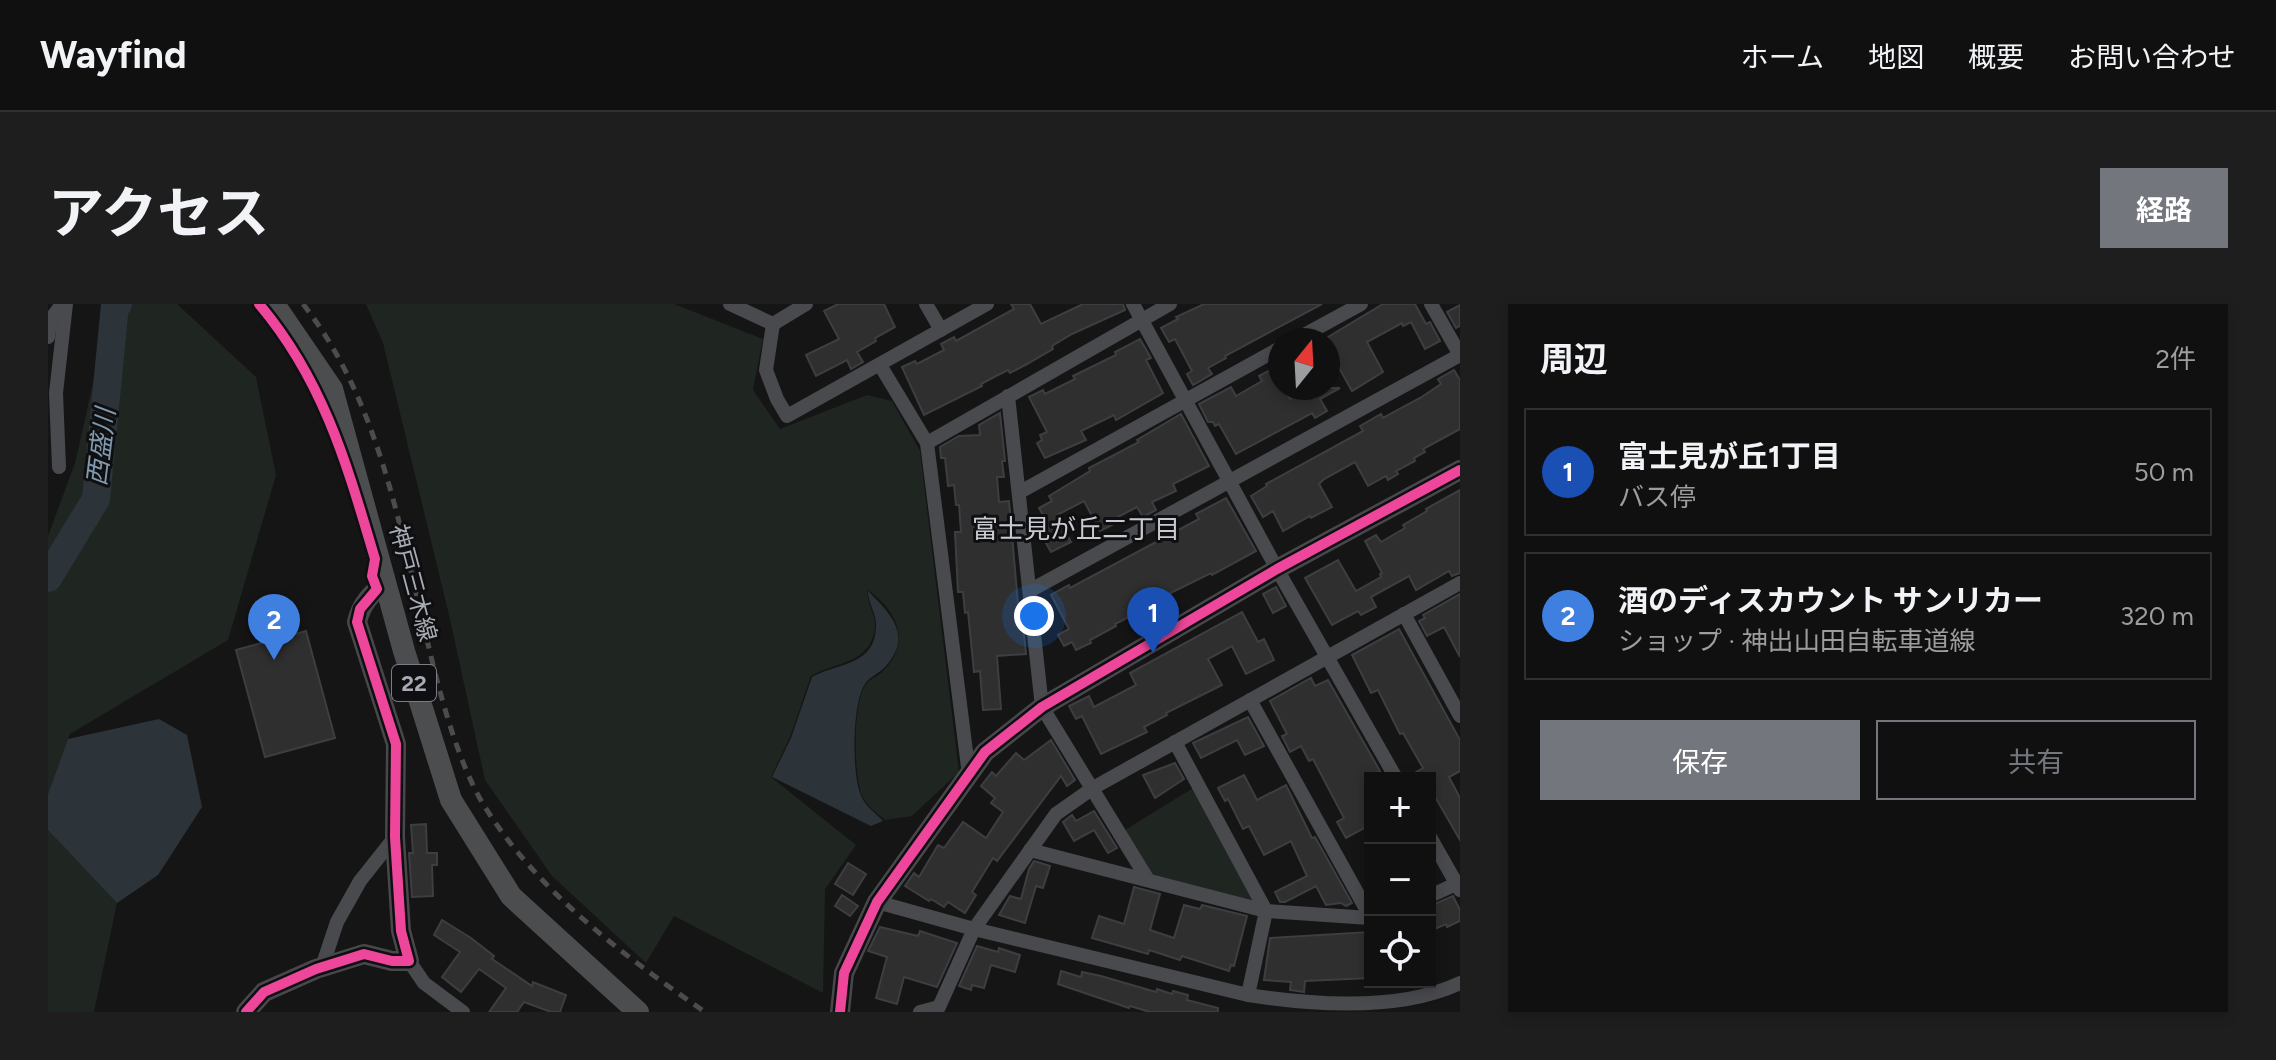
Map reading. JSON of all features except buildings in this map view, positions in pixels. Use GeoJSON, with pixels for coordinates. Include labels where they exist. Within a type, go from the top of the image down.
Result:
{"type":"FeatureCollection","features":[{"type":"Feature","properties":{"kind":"main road","name":"神戸三木線"},"geometry":{"type":"LineString","coordinates":[[274,304],[332,389],[381,585],[451,800],[511,896],[638,1012]]}},
{"type":"Feature","properties":{"kind":"street"},"geometry":{"type":"LineString","coordinates":[[48,337],[51,319],[64,304]]}},
{"type":"Feature","properties":{"kind":"street"},"geometry":{"type":"LineString","coordinates":[[59,467],[56,393],[64,304]]}},
{"type":"Feature","properties":{"kind":"street"},"geometry":{"type":"LineString","coordinates":[[730,304],[773,324]]}},
{"type":"Feature","properties":{"kind":"street"},"geometry":{"type":"LineString","coordinates":[[773,324],[806,304]]}},
{"type":"Feature","properties":{"kind":"street"},"geometry":{"type":"LineString","coordinates":[[926,304],[941,330]]}},
{"type":"Feature","properties":{"kind":"street"},"geometry":{"type":"LineString","coordinates":[[773,324],[766,370],[787,416],[987,304]]}},
{"type":"Feature","properties":{"kind":"street"},"geometry":{"type":"LineString","coordinates":[[1133,304],[1277,569],[1393,772]]}},
{"type":"Feature","properties":{"kind":"street"},"geometry":{"type":"LineString","coordinates":[[927,443],[1170,304]]}},
{"type":"Feature","properties":{"kind":"street"},"geometry":{"type":"LineString","coordinates":[[1317,328],[1361,304]]}},
{"type":"Feature","properties":{"kind":"street"},"geometry":{"type":"LineString","coordinates":[[1031,590],[1460,355],[1431,304]]}},
{"type":"Feature","properties":{"kind":"street"},"geometry":{"type":"LineString","coordinates":[[1020,492],[1268,354]]}},
{"type":"Feature","properties":{"kind":"street"},"geometry":{"type":"LineString","coordinates":[[880,365],[927,443],[969,775]]}},
{"type":"Feature","properties":{"kind":"street"},"geometry":{"type":"LineString","coordinates":[[1008,396],[1042,707],[1148,880]]}},
{"type":"Feature","properties":{"kind":"street"},"geometry":{"type":"LineString","coordinates":[[840,1012],[844,973],[877,902],[985,752],[1042,707],[1277,569],[1460,470]]}},
{"type":"Feature","properties":{"kind":"street"},"geometry":{"type":"LineString","coordinates":[[920,1012],[939,1007],[974,929],[1056,814],[1093,788],[1460,583]]}},
{"type":"Feature","properties":{"kind":"street"},"geometry":{"type":"LineString","coordinates":[[381,585],[360,609],[357,622],[396,744],[395,837],[401,931],[409,961],[424,983],[463,1012]]}},
{"type":"Feature","properties":{"kind":"street"},"geometry":{"type":"LineString","coordinates":[[1404,614],[1460,716]]}},
{"type":"Feature","properties":{"kind":"street"},"geometry":{"type":"LineString","coordinates":[[1250,700],[1369,916]]}},
{"type":"Feature","properties":{"kind":"street"},"geometry":{"type":"LineString","coordinates":[[1175,742],[1266,911],[1248,995]]}},
{"type":"Feature","properties":{"kind":"street"},"geometry":{"type":"LineString","coordinates":[[322,967],[337,922],[352,895],[395,837]]}},
{"type":"Feature","properties":{"kind":"street"},"geometry":{"type":"LineString","coordinates":[[1434,844],[1459,885],[1436,894]]}},
{"type":"Feature","properties":{"kind":"street"},"geometry":{"type":"LineString","coordinates":[[1030,850],[1266,911],[1364,917]]}},
{"type":"Feature","properties":{"kind":"street"},"geometry":{"type":"LineString","coordinates":[[877,902],[974,929],[1248,995],[1293,1002],[1368,1004],[1444,990],[1460,983]]}},
{"type":"Feature","properties":{"kind":"street"},"geometry":{"type":"LineString","coordinates":[[246,1012],[264,992],[322,967],[364,954],[392,961],[409,961]]}},
{"type":"Feature","properties":{"kind":"shaded area"},"geometry":{"type":"Polygon","coordinates":[[[107,304],[177,304],[256,377],[276,475],[228,640],[70,734],[48,794],[48,536],[75,463],[106,326],[107,304]]]}},
{"type":"Feature","properties":{"kind":"shaded area"},"geometry":{"type":"Polygon","coordinates":[[[366,304],[674,304],[763,339],[753,390],[780,429],[867,395],[892,401],[920,451],[959,772],[912,816],[885,820],[863,797],[856,753],[859,704],[867,683],[891,661],[899,639],[894,618],[868,590],[875,623],[872,640],[859,655],[811,676],[790,737],[771,777],[856,845],[825,889],[823,993],[674,916],[646,963],[552,876],[485,780],[449,615],[383,343],[366,304]]]}},
{"type":"Feature","properties":{"kind":"shaded area"},"geometry":{"type":"Polygon","coordinates":[[[868,591],[892,618],[898,637],[893,657],[867,682],[858,706],[855,738],[857,783],[864,802],[883,821],[871,826],[772,777],[791,738],[812,677],[854,660],[870,647],[875,637],[876,623],[868,591]]]}},
{"type":"Feature","properties":{"kind":"shaded area"},"geometry":{"type":"Polygon","coordinates":[[[159,719],[187,735],[202,807],[158,875],[117,903],[48,830],[48,794],[68,739],[159,719]]]}},
{"type":"Feature","properties":{"kind":"shaded area"},"geometry":{"type":"Polygon","coordinates":[[[1198,785],[1266,911],[1148,880],[1120,833],[1198,785]]]}},
{"type":"Feature","properties":{"kind":"shaded area"},"geometry":{"type":"Polygon","coordinates":[[[48,830],[117,903],[94,1012],[48,1012],[48,830]]]}},
{"type":"Feature","properties":{"kind":"waterway","name":"西盛川"},"geometry":{"type":"LineString","coordinates":[[48,578],[96,499],[115,305],[118,304]]}},
{"type":"Feature","properties":{"kind":"railway"},"geometry":{"type":"LineString","coordinates":[[303,304],[351,382],[369,425],[397,513],[445,708],[467,771],[485,807],[507,838],[557,895],[614,945],[705,1012]]}},
{"type":"Feature","properties":{"kind":"cycle path"},"geometry":{"type":"LineString","coordinates":[[246,1012],[264,992],[316,969],[364,954],[392,961],[409,961],[401,931],[395,837],[396,744],[357,622],[360,609],[377,589],[372,576],[375,559],[343,457],[317,394],[301,363],[259,304]]}},
{"type":"Feature","properties":{"kind":"cycle path"},"geometry":{"type":"LineString","coordinates":[[840,1012],[844,973],[877,902],[985,752],[1042,707],[1277,569],[1460,470]]}},
{"type":"Feature","properties":{"kind":"place","name":"富士見が丘1丁目"},"geometry":{"type":"Point","coordinates":[1153,653]}},
{"type":"Feature","properties":{"kind":"place","name":"酒のディスカウント サンリカー"},"geometry":{"type":"Point","coordinates":[274,660]}},
{"type":"Feature","properties":{"kind":"district","name":"富士見が丘二丁目"},"geometry":{"type":"Point","coordinates":[1076,529]}}]}
